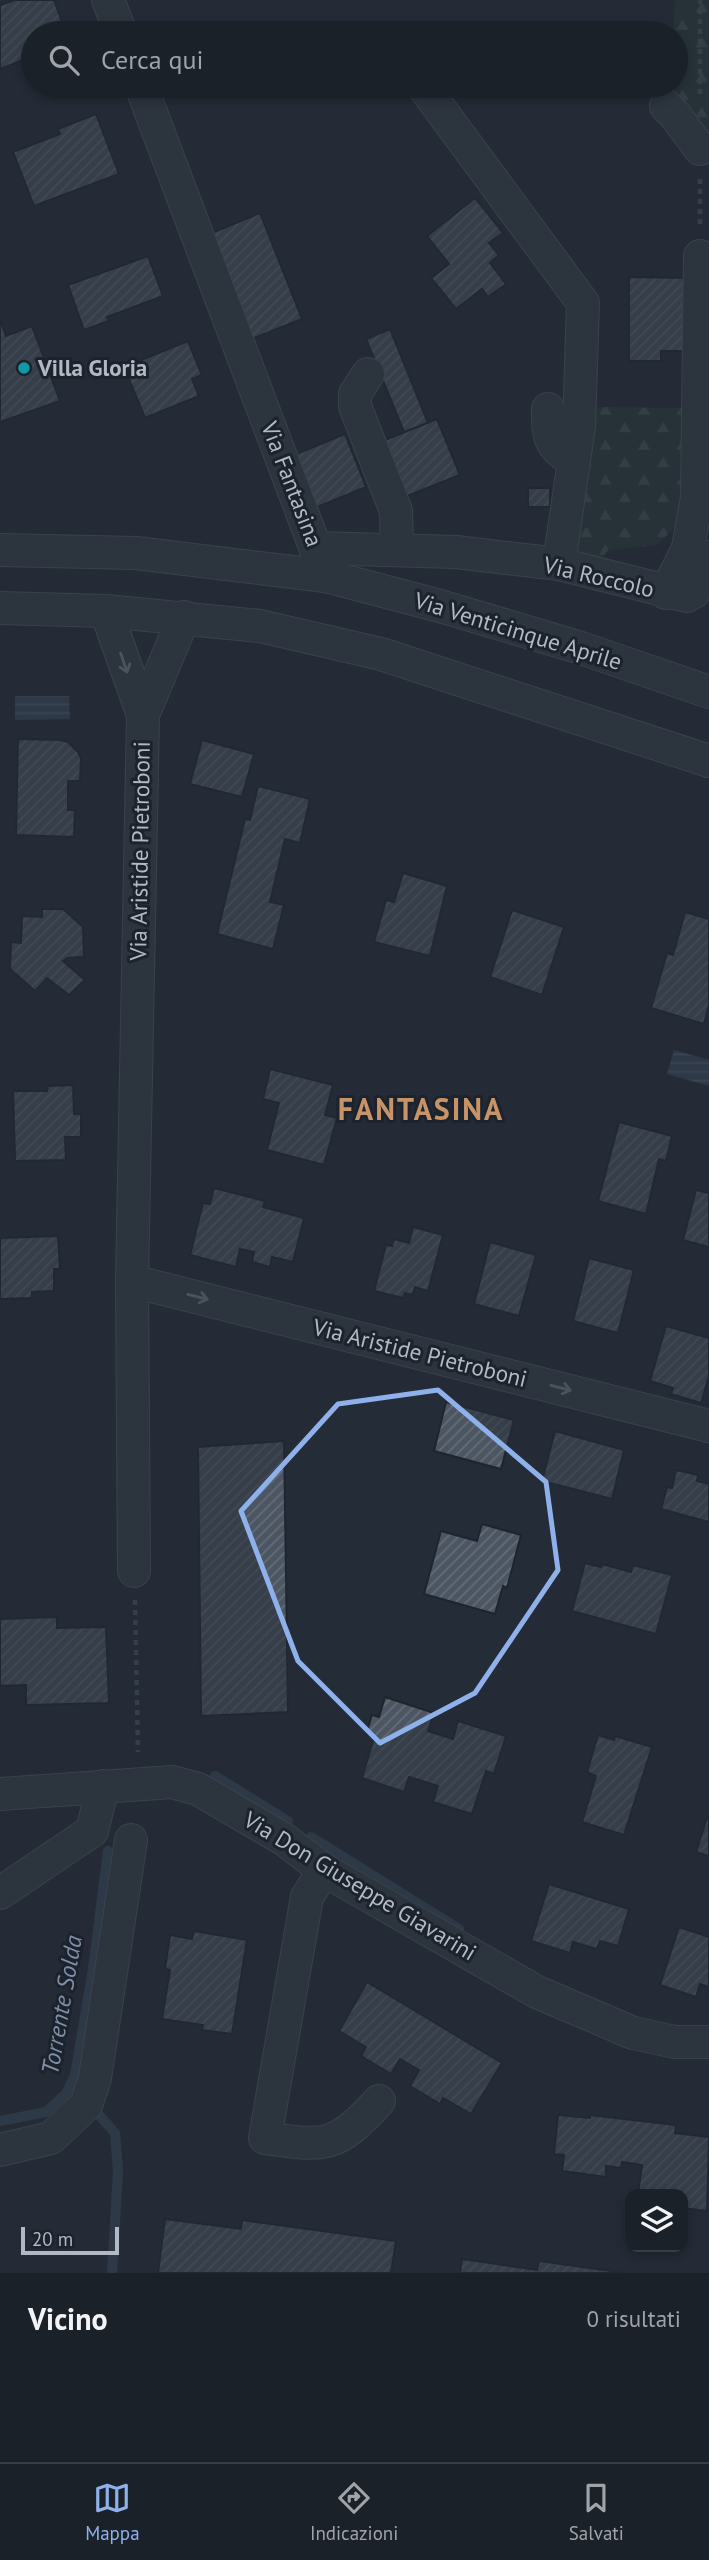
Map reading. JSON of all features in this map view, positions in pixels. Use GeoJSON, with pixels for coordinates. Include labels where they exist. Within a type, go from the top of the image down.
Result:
{"type":"FeatureCollection","features":[{"type":"Feature","properties":{"kind":"street"},"geometry":{"type":"LineString","coordinates":[[108,0],[116,21]]}},
{"type":"Feature","properties":{"kind":"street","name":"Via Fantasina"},"geometry":{"type":"LineString","coordinates":[[0,550],[136,552],[321,562],[146,98]]}},
{"type":"Feature","properties":{"kind":"street"},"geometry":{"type":"LineString","coordinates":[[433,98],[583,303],[579,426],[559,564]]}},
{"type":"Feature","properties":{"kind":"street"},"geometry":{"type":"LineString","coordinates":[[666,106],[699,149]]}},
{"type":"Feature","properties":{"kind":"street","name":"Via Roccolo"},"geometry":{"type":"LineString","coordinates":[[321,562],[397,549],[456,552],[559,564],[666,593],[688,548],[697,498],[700,256]]}},
{"type":"Feature","properties":{"kind":"street"},"geometry":{"type":"LineString","coordinates":[[368,373],[355,394],[355,407],[396,511],[397,549]]}},
{"type":"Feature","properties":{"kind":"street"},"geometry":{"type":"LineString","coordinates":[[548,409],[548,429],[557,452],[574,461]]}},
{"type":"Feature","properties":{"kind":"street"},"geometry":{"type":"LineString","coordinates":[[666,593],[687,596],[694,592],[709,557]]}},
{"type":"Feature","properties":{"kind":"street","name":"Via Venticinque Aprile"},"geometry":{"type":"LineString","coordinates":[[321,562],[440,606],[709,692]]}},
{"type":"Feature","properties":{"kind":"street"},"geometry":{"type":"LineString","coordinates":[[0,608],[106,611],[260,626],[381,654],[709,761]]}},
{"type":"Feature","properties":{"kind":"street","name":"Via Aristide Pietroboni"},"geometry":{"type":"LineString","coordinates":[[106,611],[143,715],[132,1281],[134,1571]]}},
{"type":"Feature","properties":{"kind":"street","name":"Via Aristide Pietroboni"},"geometry":{"type":"LineString","coordinates":[[143,715],[184,617]]}},
{"type":"Feature","properties":{"kind":"street","name":"Via Aristide Pietroboni"},"geometry":{"type":"LineString","coordinates":[[132,1281],[709,1426]]}},
{"type":"Feature","properties":{"kind":"street","name":"Via Don Giuseppe Giavarini"},"geometry":{"type":"LineString","coordinates":[[0,1794],[172,1782],[198,1789],[285,1840],[324,1870],[537,1992],[633,2033],[675,2042],[709,2042]]}},
{"type":"Feature","properties":{"kind":"street"},"geometry":{"type":"LineString","coordinates":[[0,1893],[92,1831],[103,1786]]}},
{"type":"Feature","properties":{"kind":"street"},"geometry":{"type":"LineString","coordinates":[[0,2150],[51,2138],[86,2105],[95,2078],[131,1840]]}},
{"type":"Feature","properties":{"kind":"street"},"geometry":{"type":"LineString","coordinates":[[324,1870],[307,1897],[265,2138],[313,2145],[337,2138],[357,2125],[379,2101]]}},
{"type":"Feature","properties":{"kind":"path"},"geometry":{"type":"LineString","coordinates":[[700,0],[700,95]]}},
{"type":"Feature","properties":{"kind":"path"},"geometry":{"type":"LineString","coordinates":[[699,149],[700,256]]}},
{"type":"Feature","properties":{"kind":"path"},"geometry":{"type":"LineString","coordinates":[[134,1571],[138,1783]]}},
{"type":"Feature","properties":{"kind":"highlighted area"},"geometry":{"type":"Polygon","coordinates":[[[438,1390],[546,1482],[558,1570],[475,1693],[380,1743],[298,1661],[241,1511],[338,1404],[438,1390]]]}},
{"type":"Feature","properties":{"kind":"green space"},"geometry":{"type":"Polygon","coordinates":[[[675,0],[709,0],[709,154],[690,137],[673,98],[688,98],[688,21],[674,21],[675,0]]]}},
{"type":"Feature","properties":{"kind":"green space"},"geometry":{"type":"Polygon","coordinates":[[[596,407],[689,408],[686,504],[674,528],[657,545],[608,550],[597,564],[577,559],[596,407]]]}},
{"type":"Feature","properties":{"kind":"water"},"geometry":{"type":"Polygon","coordinates":[[[15,696],[69,696],[70,719],[15,720],[15,696]]]}},
{"type":"Feature","properties":{"kind":"water"},"geometry":{"type":"Polygon","coordinates":[[[674,1050],[709,1060],[709,1086],[667,1074],[674,1050]]]}},
{"type":"Feature","properties":{"kind":"building"},"geometry":{"type":"Polygon","coordinates":[[[15,0],[54,0],[62,21],[21,21],[21,61],[0,69],[0,5],[15,0]]]}},
{"type":"Feature","properties":{"kind":"building"},"geometry":{"type":"Polygon","coordinates":[[[96,114],[119,174],[34,206],[13,152],[60,134],[58,129],[96,114]]]}},
{"type":"Feature","properties":{"kind":"building"},"geometry":{"type":"Polygon","coordinates":[[[475,198],[503,233],[489,243],[499,255],[490,263],[506,284],[488,297],[482,289],[456,309],[431,278],[449,264],[427,236],[475,198]]]}},
{"type":"Feature","properties":{"kind":"building"},"geometry":{"type":"Polygon","coordinates":[[[260,213],[302,319],[249,340],[207,235],[260,213]]]}},
{"type":"Feature","properties":{"kind":"building"},"geometry":{"type":"Polygon","coordinates":[[[148,256],[163,296],[107,317],[109,321],[84,330],[68,285],[148,256]]]}},
{"type":"Feature","properties":{"kind":"building"},"geometry":{"type":"Polygon","coordinates":[[[629,277],[688,278],[688,351],[661,351],[661,361],[629,361],[629,277]]]}},
{"type":"Feature","properties":{"kind":"building","name":"Villa Gloria"},"geometry":{"type":"Polygon","coordinates":[[[0,319],[6,336],[32,326],[60,401],[0,422],[0,319]]]}},
{"type":"Feature","properties":{"kind":"building"},"geometry":{"type":"Polygon","coordinates":[[[390,329],[428,423],[404,432],[366,339],[390,329]]]}},
{"type":"Feature","properties":{"kind":"building"},"geometry":{"type":"Polygon","coordinates":[[[188,341],[202,375],[192,379],[199,396],[145,418],[124,367],[188,341]]]}},
{"type":"Feature","properties":{"kind":"building"},"geometry":{"type":"Polygon","coordinates":[[[437,419],[460,475],[407,496],[385,440],[437,419]]]}},
{"type":"Feature","properties":{"kind":"building"},"geometry":{"type":"Polygon","coordinates":[[[345,434],[366,487],[315,508],[294,455],[345,434]]]}},
{"type":"Feature","properties":{"kind":"building"},"geometry":{"type":"Polygon","coordinates":[[[528,488],[550,488],[550,507],[528,507],[528,488]]]}},
{"type":"Feature","properties":{"kind":"building"},"geometry":{"type":"Polygon","coordinates":[[[18,739],[61,740],[68,742],[78,752],[81,758],[80,781],[68,781],[68,810],[75,810],[74,837],[16,835],[18,739]]]}},
{"type":"Feature","properties":{"kind":"building"},"geometry":{"type":"Polygon","coordinates":[[[202,740],[254,754],[242,797],[190,784],[202,740]]]}},
{"type":"Feature","properties":{"kind":"building"},"geometry":{"type":"Polygon","coordinates":[[[258,786],[310,799],[300,843],[285,839],[270,902],[284,905],[273,949],[217,934],[245,819],[250,820],[258,786]]]}},
{"type":"Feature","properties":{"kind":"building"},"geometry":{"type":"Polygon","coordinates":[[[403,873],[447,886],[430,956],[374,942],[386,900],[394,902],[403,873]]]}},
{"type":"Feature","properties":{"kind":"building"},"geometry":{"type":"Polygon","coordinates":[[[42,909],[63,909],[83,927],[84,957],[67,958],[63,961],[85,980],[69,995],[47,978],[35,991],[10,969],[11,942],[21,943],[22,916],[42,917],[42,909]]]}},
{"type":"Feature","properties":{"kind":"building"},"geometry":{"type":"Polygon","coordinates":[[[512,910],[564,927],[542,995],[490,977],[512,910]]]}},
{"type":"Feature","properties":{"kind":"building"},"geometry":{"type":"Polygon","coordinates":[[[685,912],[709,919],[709,1005],[704,1024],[651,1008],[667,953],[673,955],[685,912]]]}},
{"type":"Feature","properties":{"kind":"building"},"geometry":{"type":"Polygon","coordinates":[[[270,1069],[333,1085],[325,1115],[337,1118],[324,1165],[267,1150],[279,1103],[263,1099],[270,1069]]]}},
{"type":"Feature","properties":{"kind":"building"},"geometry":{"type":"Polygon","coordinates":[[[73,1085],[74,1114],[81,1114],[81,1137],[65,1137],[66,1160],[15,1161],[13,1091],[47,1091],[48,1086],[73,1085]]]}},
{"type":"Feature","properties":{"kind":"building"},"geometry":{"type":"Polygon","coordinates":[[[619,1122],[672,1136],[666,1161],[659,1159],[646,1214],[598,1201],[619,1122]]]}},
{"type":"Feature","properties":{"kind":"building"},"geometry":{"type":"Polygon","coordinates":[[[214,1188],[265,1201],[263,1207],[304,1218],[293,1262],[272,1257],[270,1267],[252,1262],[254,1252],[240,1249],[236,1267],[190,1255],[203,1203],[210,1204],[214,1188]]]}},
{"type":"Feature","properties":{"kind":"building"},"geometry":{"type":"Polygon","coordinates":[[[696,1190],[709,1193],[709,1247],[683,1240],[696,1190]]]}},
{"type":"Feature","properties":{"kind":"building"},"geometry":{"type":"Polygon","coordinates":[[[413,1227],[443,1235],[428,1291],[415,1287],[413,1295],[405,1293],[403,1298],[374,1291],[386,1245],[392,1246],[394,1239],[409,1243],[413,1227]]]}},
{"type":"Feature","properties":{"kind":"building"},"geometry":{"type":"Polygon","coordinates":[[[58,1236],[60,1269],[54,1269],[54,1291],[32,1292],[32,1298],[0,1299],[0,1238],[58,1236]]]}},
{"type":"Feature","properties":{"kind":"building"},"geometry":{"type":"Polygon","coordinates":[[[490,1242],[536,1255],[519,1316],[474,1304],[490,1242]]]}},
{"type":"Feature","properties":{"kind":"building"},"geometry":{"type":"Polygon","coordinates":[[[589,1258],[634,1270],[618,1333],[573,1321],[589,1258]]]}},
{"type":"Feature","properties":{"kind":"building"},"geometry":{"type":"Polygon","coordinates":[[[666,1326],[709,1338],[709,1376],[701,1403],[671,1394],[673,1388],[650,1381],[666,1326]]]}},
{"type":"Feature","properties":{"kind":"building"},"geometry":{"type":"Polygon","coordinates":[[[446,1402],[514,1420],[501,1469],[434,1451],[446,1402]]]}},
{"type":"Feature","properties":{"kind":"building"},"geometry":{"type":"Polygon","coordinates":[[[555,1431],[624,1450],[612,1499],[542,1481],[555,1431]]]}},
{"type":"Feature","properties":{"kind":"building"},"geometry":{"type":"Polygon","coordinates":[[[284,1441],[288,1712],[201,1716],[198,1447],[284,1441]]]}},
{"type":"Feature","properties":{"kind":"building"},"geometry":{"type":"Polygon","coordinates":[[[676,1470],[698,1475],[697,1481],[709,1484],[709,1522],[661,1509],[667,1487],[672,1488],[676,1470]]]}},
{"type":"Feature","properties":{"kind":"building"},"geometry":{"type":"Polygon","coordinates":[[[482,1524],[521,1535],[507,1588],[503,1586],[495,1614],[424,1594],[441,1531],[477,1541],[482,1524]]]}},
{"type":"Feature","properties":{"kind":"building"},"geometry":{"type":"Polygon","coordinates":[[[585,1563],[601,1567],[602,1564],[631,1572],[633,1565],[672,1575],[656,1634],[572,1611],[585,1563]]]}},
{"type":"Feature","properties":{"kind":"building"},"geometry":{"type":"Polygon","coordinates":[[[57,1617],[57,1628],[106,1627],[109,1703],[26,1705],[26,1685],[0,1686],[0,1619],[57,1617]]]}},
{"type":"Feature","properties":{"kind":"building"},"geometry":{"type":"Polygon","coordinates":[[[385,1697],[434,1713],[428,1731],[453,1739],[458,1721],[506,1736],[494,1774],[486,1771],[472,1814],[433,1802],[438,1786],[409,1777],[404,1792],[362,1778],[374,1737],[366,1734],[372,1715],[379,1717],[385,1697]]]}},
{"type":"Feature","properties":{"kind":"building"},"geometry":{"type":"Polygon","coordinates":[[[598,1735],[614,1740],[615,1736],[652,1747],[624,1835],[582,1822],[596,1776],[587,1772],[598,1735]]]}},
{"type":"Feature","properties":{"kind":"building"},"geometry":{"type":"Polygon","coordinates":[[[709,1811],[709,1856],[696,1852],[709,1811]]]}},
{"type":"Feature","properties":{"kind":"building"},"geometry":{"type":"Polygon","coordinates":[[[549,1884],[629,1909],[618,1946],[600,1941],[597,1949],[573,1942],[570,1953],[531,1941],[549,1884]]]}},
{"type":"Feature","properties":{"kind":"building"},"geometry":{"type":"Polygon","coordinates":[[[679,1927],[709,1937],[709,1987],[700,1984],[696,1997],[660,1985],[679,1927]]]}},
{"type":"Feature","properties":{"kind":"building"},"geometry":{"type":"Polygon","coordinates":[[[194,1931],[247,1940],[232,2034],[202,2030],[203,2025],[162,2019],[170,1970],[165,1969],[170,1935],[192,1939],[194,1931]]]}},
{"type":"Feature","properties":{"kind":"building"},"geometry":{"type":"Polygon","coordinates":[[[367,1982],[502,2063],[471,2114],[443,2098],[440,2104],[410,2086],[419,2070],[400,2059],[391,2074],[361,2056],[366,2047],[339,2031],[367,1982]]]}},
{"type":"Feature","properties":{"kind":"building"},"geometry":{"type":"Polygon","coordinates":[[[558,2115],[590,2118],[590,2115],[676,2125],[675,2133],[709,2137],[707,2211],[688,2209],[688,2189],[639,2189],[642,2165],[622,2162],[621,2168],[606,2166],[606,2177],[562,2171],[564,2155],[554,2154],[558,2115]]]}},
{"type":"Feature","properties":{"kind":"building"},"geometry":{"type":"Polygon","coordinates":[[[165,2219],[241,2229],[242,2220],[396,2241],[391,2273],[158,2273],[165,2219]]]}},
{"type":"Feature","properties":{"kind":"building"},"geometry":{"type":"Polygon","coordinates":[[[462,2259],[537,2270],[539,2261],[626,2273],[460,2273],[462,2259]]]}},
{"type":"Feature","properties":{"kind":"waterway","name":"Torrente Solda"},"geometry":{"type":"LineString","coordinates":[[215,1776],[288,1821]]}},
{"type":"Feature","properties":{"kind":"waterway","name":"Torrente Solda"},"geometry":{"type":"LineString","coordinates":[[311,1837],[459,1929]]}},
{"type":"Feature","properties":{"kind":"waterway","name":"Torrente Solda"},"geometry":{"type":"LineString","coordinates":[[0,2121],[46,2112],[66,2094],[75,2075],[93,1969],[108,1851]]}},
{"type":"Feature","properties":{"kind":"waterway"},"geometry":{"type":"LineString","coordinates":[[100,2116],[115,2133],[118,2171],[112,2273]]}},
{"type":"Feature","properties":{"kind":"place","name":"Villa Gloria"},"geometry":{"type":"Point","coordinates":[24,368]}},
{"type":"Feature","properties":{"kind":"district","name":"FANTASINA"},"geometry":{"type":"Point","coordinates":[421,1110]}}]}
